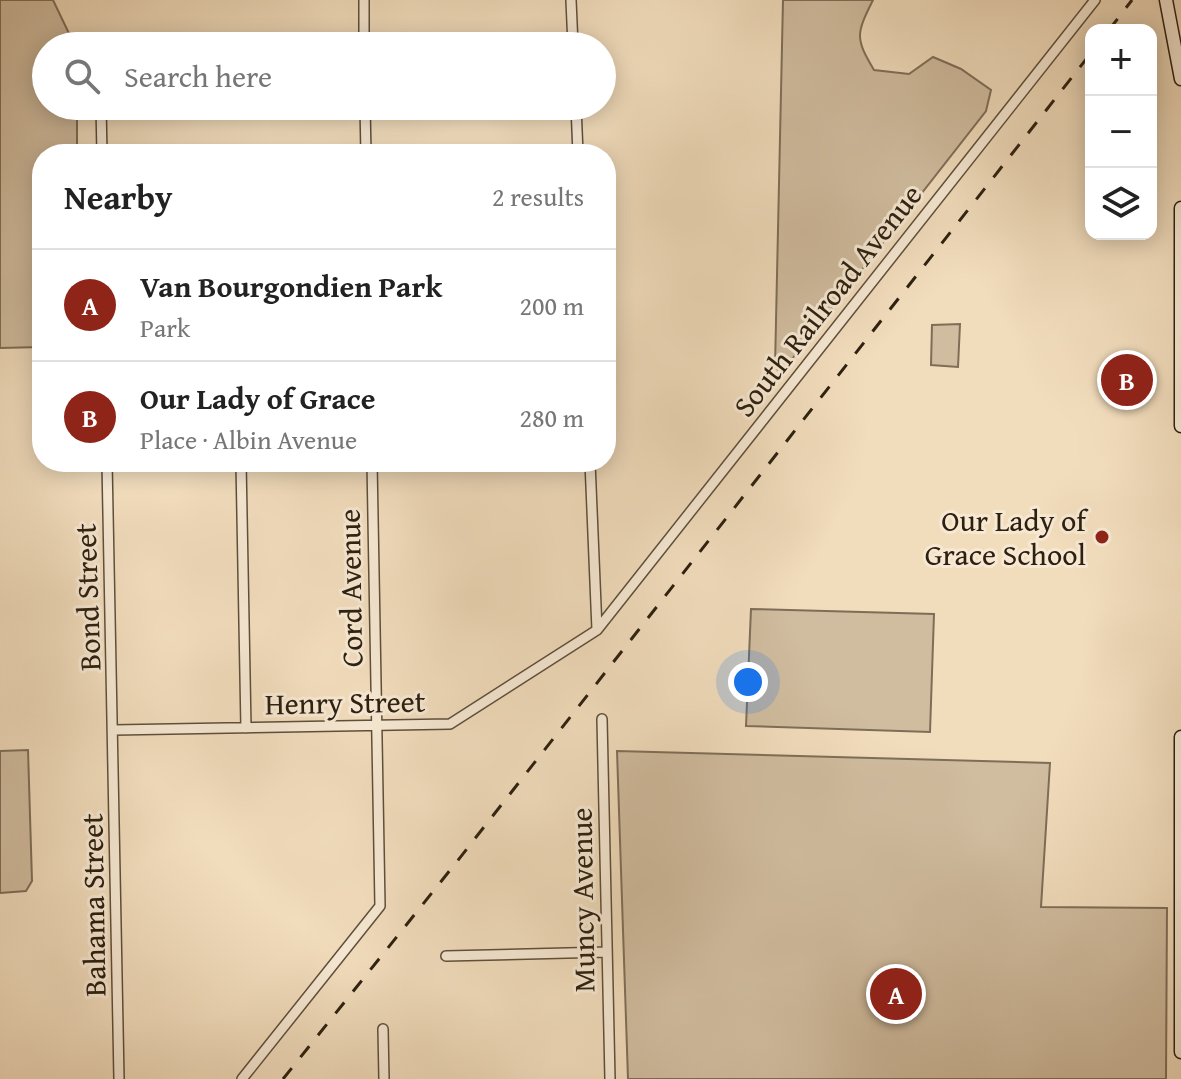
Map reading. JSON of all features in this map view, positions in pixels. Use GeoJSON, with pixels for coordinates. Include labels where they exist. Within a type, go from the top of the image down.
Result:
{"type":"FeatureCollection","features":[{"type":"Feature","properties":{"kind":"street"},"geometry":{"type":"LineString","coordinates":[[364,0],[364,32]]}},
{"type":"Feature","properties":{"kind":"street"},"geometry":{"type":"LineString","coordinates":[[571,0],[572,32]]}},
{"type":"Feature","properties":{"kind":"street","name":"South Railroad Avenue"},"geometry":{"type":"LineString","coordinates":[[597,630],[1095,0]]}},
{"type":"Feature","properties":{"kind":"street"},"geometry":{"type":"LineString","coordinates":[[1166,0],[1181,79]]}},
{"type":"Feature","properties":{"kind":"street"},"geometry":{"type":"LineString","coordinates":[[101,120],[102,144]]}},
{"type":"Feature","properties":{"kind":"street"},"geometry":{"type":"LineString","coordinates":[[365,120],[366,144]]}},
{"type":"Feature","properties":{"kind":"street"},"geometry":{"type":"LineString","coordinates":[[577,120],[578,144]]}},
{"type":"Feature","properties":{"kind":"street"},"geometry":{"type":"LineString","coordinates":[[1181,208],[1181,426]]}},
{"type":"Feature","properties":{"kind":"street","name":"Bond Street"},"geometry":{"type":"LineString","coordinates":[[107,472],[114,730]]}},
{"type":"Feature","properties":{"kind":"street"},"geometry":{"type":"LineString","coordinates":[[241,472],[246,728]]}},
{"type":"Feature","properties":{"kind":"street","name":"Cord Avenue"},"geometry":{"type":"LineString","coordinates":[[242,1079],[380,906],[372,472]]}},
{"type":"Feature","properties":{"kind":"street"},"geometry":{"type":"LineString","coordinates":[[590,472],[597,630]]}},
{"type":"Feature","properties":{"kind":"street","name":"Henry Street"},"geometry":{"type":"LineString","coordinates":[[114,730],[450,724],[597,630]]}},
{"type":"Feature","properties":{"kind":"street","name":"Muncy Avenue"},"geometry":{"type":"LineString","coordinates":[[602,719],[610,1079]]}},
{"type":"Feature","properties":{"kind":"street","name":"Bahama Street"},"geometry":{"type":"LineString","coordinates":[[114,730],[119,1079]]}},
{"type":"Feature","properties":{"kind":"street"},"geometry":{"type":"LineString","coordinates":[[1181,737],[1181,1052]]}},
{"type":"Feature","properties":{"kind":"street"},"geometry":{"type":"LineString","coordinates":[[446,956],[607,952]]}},
{"type":"Feature","properties":{"kind":"street"},"geometry":{"type":"LineString","coordinates":[[383,1029],[384,1079]]}},
{"type":"Feature","properties":{"kind":"shaded area"},"geometry":{"type":"Polygon","coordinates":[[[0,0],[53,0],[68,32],[32,32],[32,120],[77,120],[77,144],[32,144],[32,347],[0,348],[0,0]]]}},
{"type":"Feature","properties":{"kind":"shaded area"},"geometry":{"type":"Polygon","coordinates":[[[783,0],[873,0],[860,36],[863,50],[874,70],[909,74],[933,57],[961,69],[991,90],[986,111],[781,373],[775,367],[783,0]]]}},
{"type":"Feature","properties":{"kind":"shaded area"},"geometry":{"type":"Polygon","coordinates":[[[960,324],[958,367],[931,365],[932,325],[960,324]]]}},
{"type":"Feature","properties":{"kind":"shaded area"},"geometry":{"type":"Polygon","coordinates":[[[751,609],[934,614],[930,732],[746,726],[751,609]]]}},
{"type":"Feature","properties":{"kind":"shaded area"},"geometry":{"type":"Polygon","coordinates":[[[28,750],[32,881],[26,891],[0,893],[0,751],[28,750]]]}},
{"type":"Feature","properties":{"kind":"shaded area"},"geometry":{"type":"Polygon","coordinates":[[[617,751],[1050,763],[1041,907],[1167,908],[1166,1079],[628,1079],[617,751]]]}},
{"type":"Feature","properties":{"kind":"railway"},"geometry":{"type":"LineString","coordinates":[[1114,24],[1132,0]]}},
{"type":"Feature","properties":{"kind":"railway"},"geometry":{"type":"LineString","coordinates":[[283,1079],[1085,61]]}},
{"type":"Feature","properties":{"kind":"place","name":"Our Lady of Grace"},"geometry":{"type":"Point","coordinates":[1127,380]}},
{"type":"Feature","properties":{"kind":"place","name":"Our Lady of Grace School"},"geometry":{"type":"Point","coordinates":[1102,537]}},
{"type":"Feature","properties":{"kind":"place","name":"Van Bourgondien Park"},"geometry":{"type":"Point","coordinates":[896,994]}}]}
